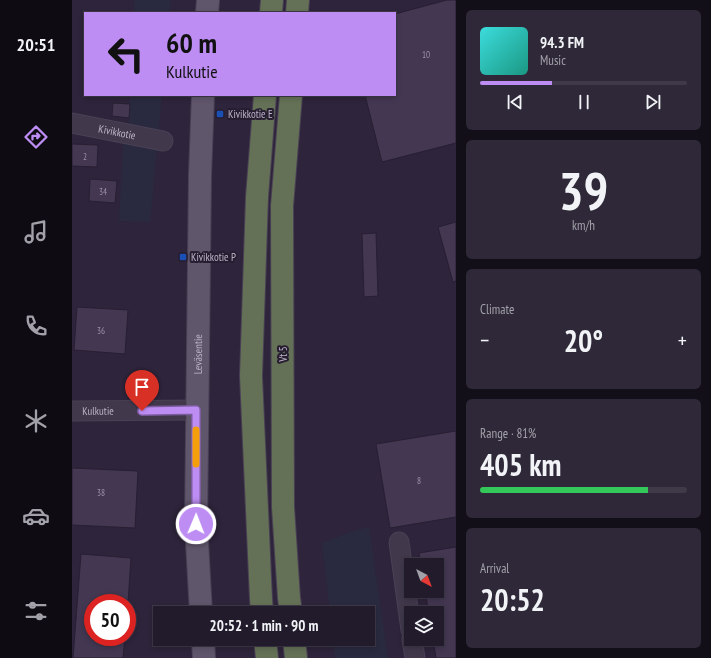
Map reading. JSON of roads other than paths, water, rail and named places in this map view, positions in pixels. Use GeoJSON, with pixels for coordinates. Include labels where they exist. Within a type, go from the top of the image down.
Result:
{"type":"FeatureCollection","features":[{"type":"Feature","properties":{"kind":"highway"},"geometry":{"type":"LineString","coordinates":[[271,12],[272,0]]}},
{"type":"Feature","properties":{"kind":"highway"},"geometry":{"type":"LineString","coordinates":[[298,0],[298,12]]}},
{"type":"Feature","properties":{"kind":"highway"},"geometry":{"type":"LineString","coordinates":[[261,606],[252,376],[257,197],[265,96]]}},
{"type":"Feature","properties":{"kind":"highway","name":"Vt 5"},"geometry":{"type":"LineString","coordinates":[[290,606],[283,507],[282,206],[291,96]]}},
{"type":"Feature","properties":{"kind":"highway"},"geometry":{"type":"LineString","coordinates":[[257,658],[258,646]]}},
{"type":"Feature","properties":{"kind":"highway"},"geometry":{"type":"LineString","coordinates":[[266,646],[267,658]]}},
{"type":"Feature","properties":{"kind":"highway"},"geometry":{"type":"LineString","coordinates":[[295,646],[296,658]]}},
{"type":"Feature","properties":{"kind":"main road"},"geometry":{"type":"LineString","coordinates":[[208,0],[208,12]]}},
{"type":"Feature","properties":{"kind":"main road","name":"Leväsentie"},"geometry":{"type":"LineString","coordinates":[[201,606],[196,524],[196,410],[200,155],[203,96]]}},
{"type":"Feature","properties":{"kind":"main road"},"geometry":{"type":"LineString","coordinates":[[203,646],[204,658]]}},
{"type":"Feature","properties":{"kind":"street","name":"Kivikkotie"},"geometry":{"type":"LineString","coordinates":[[72,124],[163,141]]}},
{"type":"Feature","properties":{"kind":"street","name":"Kulkutie"},"geometry":{"type":"LineString","coordinates":[[72,411],[196,410]]}},
{"type":"Feature","properties":{"kind":"street"},"geometry":{"type":"LineString","coordinates":[[399,542],[408,606]]}},
{"type":"Feature","properties":{"kind":"street"},"geometry":{"type":"LineString","coordinates":[[413,646],[415,658]]}},
{"type":"Feature","properties":{"kind":"place","name":"Kivikkotie E"},"geometry":{"type":"Point","coordinates":[220,114]}},
{"type":"Feature","properties":{"kind":"place","name":"Kivikkotie P"},"geometry":{"type":"Point","coordinates":[183,257]}}]}
